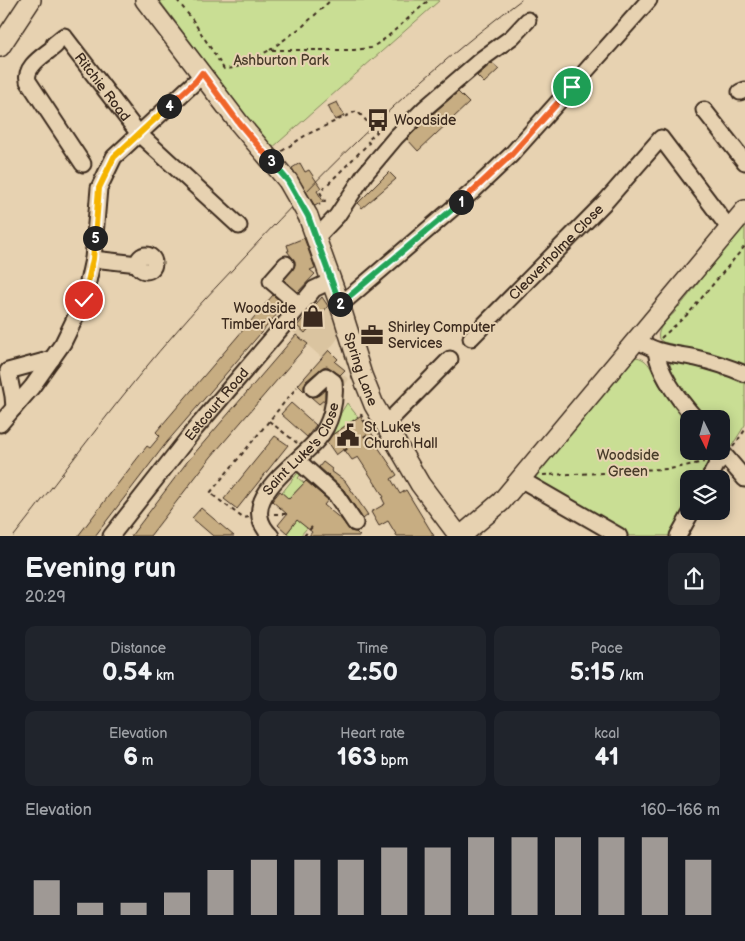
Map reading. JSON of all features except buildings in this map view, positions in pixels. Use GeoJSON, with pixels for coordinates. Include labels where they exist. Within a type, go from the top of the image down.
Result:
{"type":"FeatureCollection","features":[{"type":"Feature","properties":{"kind":"main road"},"geometry":{"type":"LineString","coordinates":[[0,47],[31,0]]}},
{"type":"Feature","properties":{"kind":"main road","name":"Spring Lane"},"geometry":{"type":"LineString","coordinates":[[145,0],[239,123],[288,181],[308,216],[374,405],[420,484],[460,536]]}},
{"type":"Feature","properties":{"kind":"main road"},"geometry":{"type":"LineString","coordinates":[[460,536],[493,510],[745,210]]}},
{"type":"Feature","properties":{"kind":"street"},"geometry":{"type":"LineString","coordinates":[[340,304],[474,190],[511,155],[649,0]]}},
{"type":"Feature","properties":{"kind":"street"},"geometry":{"type":"LineString","coordinates":[[316,238],[337,216],[365,174],[396,137],[483,58],[512,37],[528,20]]}},
{"type":"Feature","properties":{"kind":"street","name":"Ritchie Road"},"geometry":{"type":"LineString","coordinates":[[83,164],[28,81],[27,73],[31,67],[64,36],[139,134],[239,226]]}},
{"type":"Feature","properties":{"kind":"street"},"geometry":{"type":"LineString","coordinates":[[0,424],[32,387],[63,343],[84,300],[93,259],[99,188],[114,157],[196,81],[202,73]]}},
{"type":"Feature","properties":{"kind":"street"},"geometry":{"type":"LineString","coordinates":[[704,110],[745,162]]}},
{"type":"Feature","properties":{"kind":"street","name":"Cleaverholme Close"},"geometry":{"type":"LineString","coordinates":[[471,338],[599,208],[661,138],[729,228]]}},
{"type":"Feature","properties":{"kind":"street"},"geometry":{"type":"LineString","coordinates":[[93,259],[138,264]]}},
{"type":"Feature","properties":{"kind":"street"},"geometry":{"type":"LineString","coordinates":[[286,264],[271,280],[300,306]]}},
{"type":"Feature","properties":{"kind":"street","name":"Estcourt Road"},"geometry":{"type":"LineString","coordinates":[[115,534],[195,429],[314,289],[331,281]]}},
{"type":"Feature","properties":{"kind":"street"},"geometry":{"type":"LineString","coordinates":[[636,339],[647,348],[657,345],[728,366],[745,374]]}},
{"type":"Feature","properties":{"kind":"street"},"geometry":{"type":"LineString","coordinates":[[657,345],[658,362],[677,396],[689,410]]}},
{"type":"Feature","properties":{"kind":"street"},"geometry":{"type":"LineString","coordinates":[[14,408],[8,371],[52,359]]}},
{"type":"Feature","properties":{"kind":"street"},"geometry":{"type":"LineString","coordinates":[[385,425],[450,359]]}},
{"type":"Feature","properties":{"kind":"street","name":"Saint Luke's Close"},"geometry":{"type":"LineString","coordinates":[[259,516],[262,499],[289,466],[318,439],[329,422],[335,394],[334,382],[326,376],[313,388]]}},
{"type":"Feature","properties":{"kind":"street"},"geometry":{"type":"LineString","coordinates":[[301,456],[336,495],[355,522]]}},
{"type":"Feature","properties":{"kind":"street"},"geometry":{"type":"LineString","coordinates":[[725,460],[745,479]]}},
{"type":"Feature","properties":{"kind":"street"},"geometry":{"type":"LineString","coordinates":[[520,479],[619,536]]}},
{"type":"Feature","properties":{"kind":"street"},"geometry":{"type":"LineString","coordinates":[[259,516],[271,536]]}},
{"type":"Feature","properties":{"kind":"street"},"geometry":{"type":"LineString","coordinates":[[678,536],[687,520]]}},
{"type":"Feature","properties":{"kind":"path"},"geometry":{"type":"LineString","coordinates":[[178,0],[224,69],[235,68],[270,50],[303,26],[331,0]]}},
{"type":"Feature","properties":{"kind":"path"},"geometry":{"type":"LineString","coordinates":[[270,50],[354,50],[371,48],[386,38],[429,0]]}},
{"type":"Feature","properties":{"kind":"path"},"geometry":{"type":"LineString","coordinates":[[269,158],[306,135],[358,111],[377,132],[367,141],[369,143],[322,190]]}},
{"type":"Feature","properties":{"kind":"path"},"geometry":{"type":"LineString","coordinates":[[657,345],[689,313],[745,246]]}},
{"type":"Feature","properties":{"kind":"path"},"geometry":{"type":"LineString","coordinates":[[259,516],[242,518],[210,493],[297,388]]}},
{"type":"Feature","properties":{"kind":"path"},"geometry":{"type":"LineString","coordinates":[[344,451],[372,431],[364,420]]}},
{"type":"Feature","properties":{"kind":"path"},"geometry":{"type":"LineString","coordinates":[[269,421],[301,456]]}},
{"type":"Feature","properties":{"kind":"path"},"geometry":{"type":"LineString","coordinates":[[730,449],[736,445],[745,430]]}},
{"type":"Feature","properties":{"kind":"path"},"geometry":{"type":"LineString","coordinates":[[544,475],[670,469],[691,466],[709,460]]}},
{"type":"Feature","properties":{"kind":"path"},"geometry":{"type":"LineString","coordinates":[[304,536],[312,527]]}},
{"type":"Feature","properties":{"kind":"shaded area"},"geometry":{"type":"Polygon","coordinates":[[[322,297],[329,305],[339,337],[329,350],[338,359],[336,362],[345,370],[342,374],[349,379],[328,416],[319,404],[298,385],[322,358],[292,331],[322,297]]]}},
{"type":"Feature","properties":{"kind":"green space","name":"Ashburton Park"},"geometry":{"type":"Polygon","coordinates":[[[159,0],[440,0],[271,149],[159,0]]]}},
{"type":"Feature","properties":{"kind":"green space"},"geometry":{"type":"Polygon","coordinates":[[[745,225],[745,366],[712,354],[663,342],[659,339],[661,327],[676,311],[675,308],[680,306],[700,281],[699,278],[722,250],[729,246],[745,225]]]}},
{"type":"Feature","properties":{"kind":"green space","name":"Woodside Green"},"geometry":{"type":"Polygon","coordinates":[[[634,357],[644,360],[648,364],[660,386],[680,410],[680,460],[712,460],[709,470],[680,470],[680,520],[683,520],[675,536],[628,536],[533,481],[570,432],[573,432],[634,357]]]}},
{"type":"Feature","properties":{"kind":"green space"},"geometry":{"type":"Polygon","coordinates":[[[673,361],[718,369],[722,376],[732,376],[736,380],[739,379],[745,382],[745,425],[731,447],[730,410],[695,410],[675,379],[670,364],[673,361]]]}},
{"type":"Feature","properties":{"kind":"green space"},"geometry":{"type":"Polygon","coordinates":[[[347,403],[358,417],[325,439],[347,403]]]}},
{"type":"Feature","properties":{"kind":"green space"},"geometry":{"type":"Polygon","coordinates":[[[300,470],[303,472],[298,478],[304,483],[289,499],[282,493],[300,470]]]}},
{"type":"Feature","properties":{"kind":"green space"},"geometry":{"type":"Polygon","coordinates":[[[297,520],[307,528],[300,536],[291,536],[287,533],[297,520]]]}},
{"type":"Feature","properties":{"kind":"tram line"},"geometry":{"type":"LineString","coordinates":[[14,536],[159,351],[279,220],[345,153],[413,89],[448,58],[521,0]]}},
{"type":"Feature","properties":{"kind":"place","name":"Woodside"},"geometry":{"type":"Point","coordinates":[378,120]}},
{"type":"Feature","properties":{"kind":"place","name":"Woodside Timber Yard"},"geometry":{"type":"Point","coordinates":[313,316]}},
{"type":"Feature","properties":{"kind":"place","name":"Shirley Computer Services"},"geometry":{"type":"Point","coordinates":[372,335]}},
{"type":"Feature","properties":{"kind":"place","name":"St Luke's Church Hall"},"geometry":{"type":"Point","coordinates":[348,435]}},
{"type":"Feature","properties":{"kind":"route"},"geometry":{"type":"LineString","coordinates":[[84,300],[93,259],[99,188],[114,157],[196,81],[202,73],[239,123],[288,181],[308,216],[340,304],[490,176],[572,87]]}}]}
